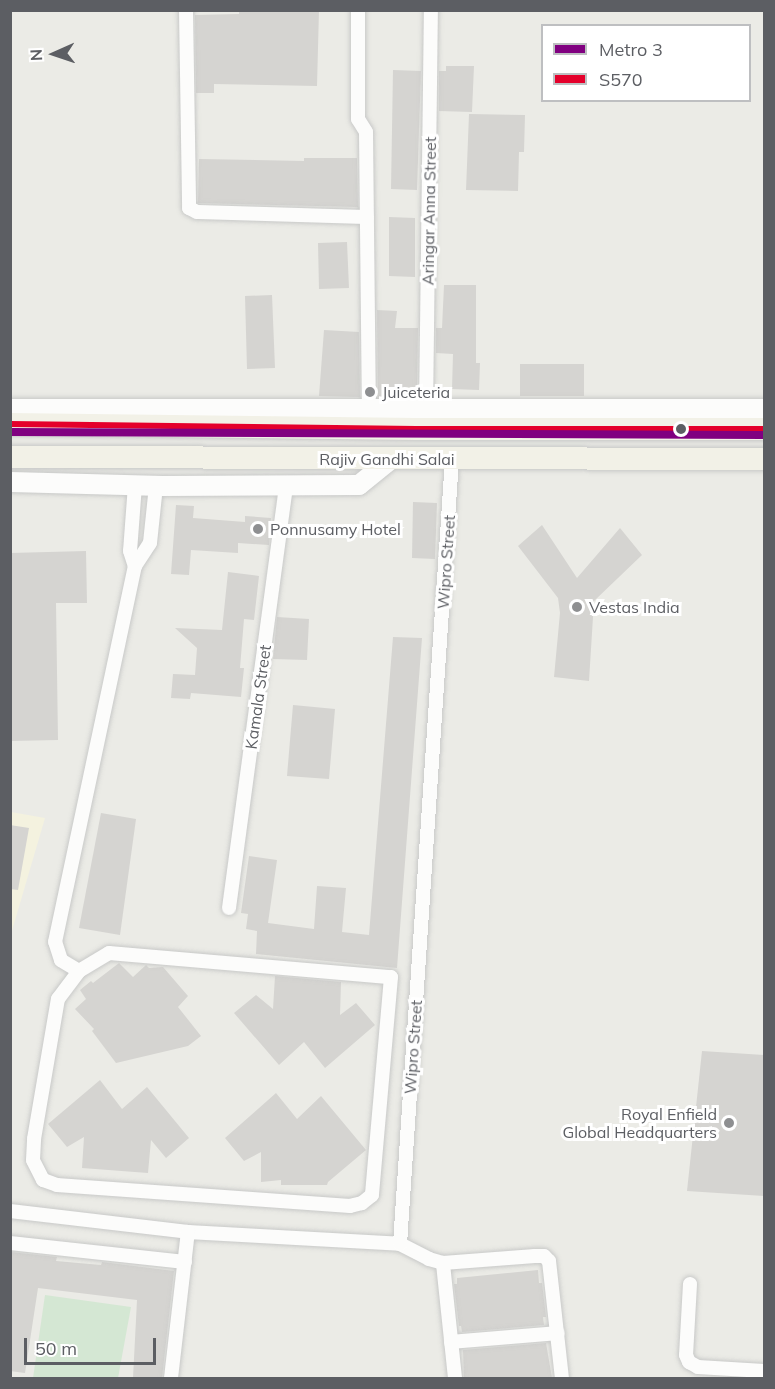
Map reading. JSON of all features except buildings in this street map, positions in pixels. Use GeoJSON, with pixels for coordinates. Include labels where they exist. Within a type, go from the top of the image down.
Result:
{"type":"FeatureCollection","features":[{"type":"Feature","properties":{"kind":"main road","name":"Rajiv Gandhi Salai"},"geometry":{"type":"LineString","coordinates":[[17,417],[416,429],[765,429]]}},
{"type":"Feature","properties":{"kind":"main road","name":"Rajiv Gandhi Salai"},"geometry":{"type":"LineString","coordinates":[[10,457],[765,459]]}},
{"type":"Feature","properties":{"kind":"street"},"geometry":{"type":"LineString","coordinates":[[186,10],[189,208],[197,212],[367,217]]}},
{"type":"Feature","properties":{"kind":"street"},"geometry":{"type":"LineString","coordinates":[[358,10],[357,109],[358,119],[366,132],[369,411]]}},
{"type":"Feature","properties":{"kind":"street","name":"Aringar Anna Street"},"geometry":{"type":"LineString","coordinates":[[426,411],[431,10]]}},
{"type":"Feature","properties":{"kind":"street"},"geometry":{"type":"LineString","coordinates":[[17,417],[369,411],[765,409]]}},
{"type":"Feature","properties":{"kind":"street"},"geometry":{"type":"LineString","coordinates":[[10,482],[156,486],[359,485],[391,459]]}},
{"type":"Feature","properties":{"kind":"street","name":"Wipro Street"},"geometry":{"type":"LineString","coordinates":[[400,1244],[452,459]]}},
{"type":"Feature","properties":{"kind":"street"},"geometry":{"type":"LineString","coordinates":[[135,485],[130,551],[135,566]]}},
{"type":"Feature","properties":{"kind":"street"},"geometry":{"type":"LineString","coordinates":[[79,971],[61,960],[55,942],[135,566],[150,543],[156,486]]}},
{"type":"Feature","properties":{"kind":"street","name":"Kamala Street"},"geometry":{"type":"LineString","coordinates":[[229,908],[286,486]]}},
{"type":"Feature","properties":{"kind":"street"},"geometry":{"type":"LineString","coordinates":[[391,977],[375,1180],[372,1195],[362,1203],[350,1206],[57,1185],[43,1180],[33,1160],[58,999],[79,971],[109,953],[418,978]]}},
{"type":"Feature","properties":{"kind":"street"},"geometry":{"type":"LineString","coordinates":[[10,1211],[188,1232],[400,1244],[429,1259],[443,1263],[544,1256],[549,1262],[562,1378]]}},
{"type":"Feature","properties":{"kind":"street"},"geometry":{"type":"LineString","coordinates":[[171,1378],[188,1232]]}},
{"type":"Feature","properties":{"kind":"street"},"geometry":{"type":"LineString","coordinates":[[10,1244],[185,1262]]}},
{"type":"Feature","properties":{"kind":"street"},"geometry":{"type":"LineString","coordinates":[[443,1263],[455,1378]]}},
{"type":"Feature","properties":{"kind":"street"},"geometry":{"type":"LineString","coordinates":[[690,1284],[686,1355],[689,1362],[698,1367],[765,1371]]}},
{"type":"Feature","properties":{"kind":"street"},"geometry":{"type":"LineString","coordinates":[[451,1342],[558,1332]]}},
{"type":"Feature","properties":{"kind":"shaded area"},"geometry":{"type":"Polygon","coordinates":[[[11,812],[45,818],[11,934],[11,812]]]}},
{"type":"Feature","properties":{"kind":"green space"},"geometry":{"type":"Polygon","coordinates":[[[45,1295],[131,1307],[118,1378],[33,1378],[45,1295]]]}},
{"type":"Feature","properties":{"kind":"metro line","name":"3"},"geometry":{"type":"LineString","coordinates":[[10,432],[764,435]]}},
{"type":"Feature","properties":{"kind":"transit line","name":"S570"},"geometry":{"type":"LineString","coordinates":[[10,424],[416,429],[764,429]]}},
{"type":"Feature","properties":{"kind":"place","name":"Juiceteria"},"geometry":{"type":"Point","coordinates":[370,392]}},
{"type":"Feature","properties":{"kind":"place","name":"Ponnusamy Hotel"},"geometry":{"type":"Point","coordinates":[258,529]}},
{"type":"Feature","properties":{"kind":"place","name":"Vestas India"},"geometry":{"type":"Point","coordinates":[577,607]}},
{"type":"Feature","properties":{"kind":"place","name":"Royal Enfield Global Headquarters"},"geometry":{"type":"Point","coordinates":[729,1123]}}]}
